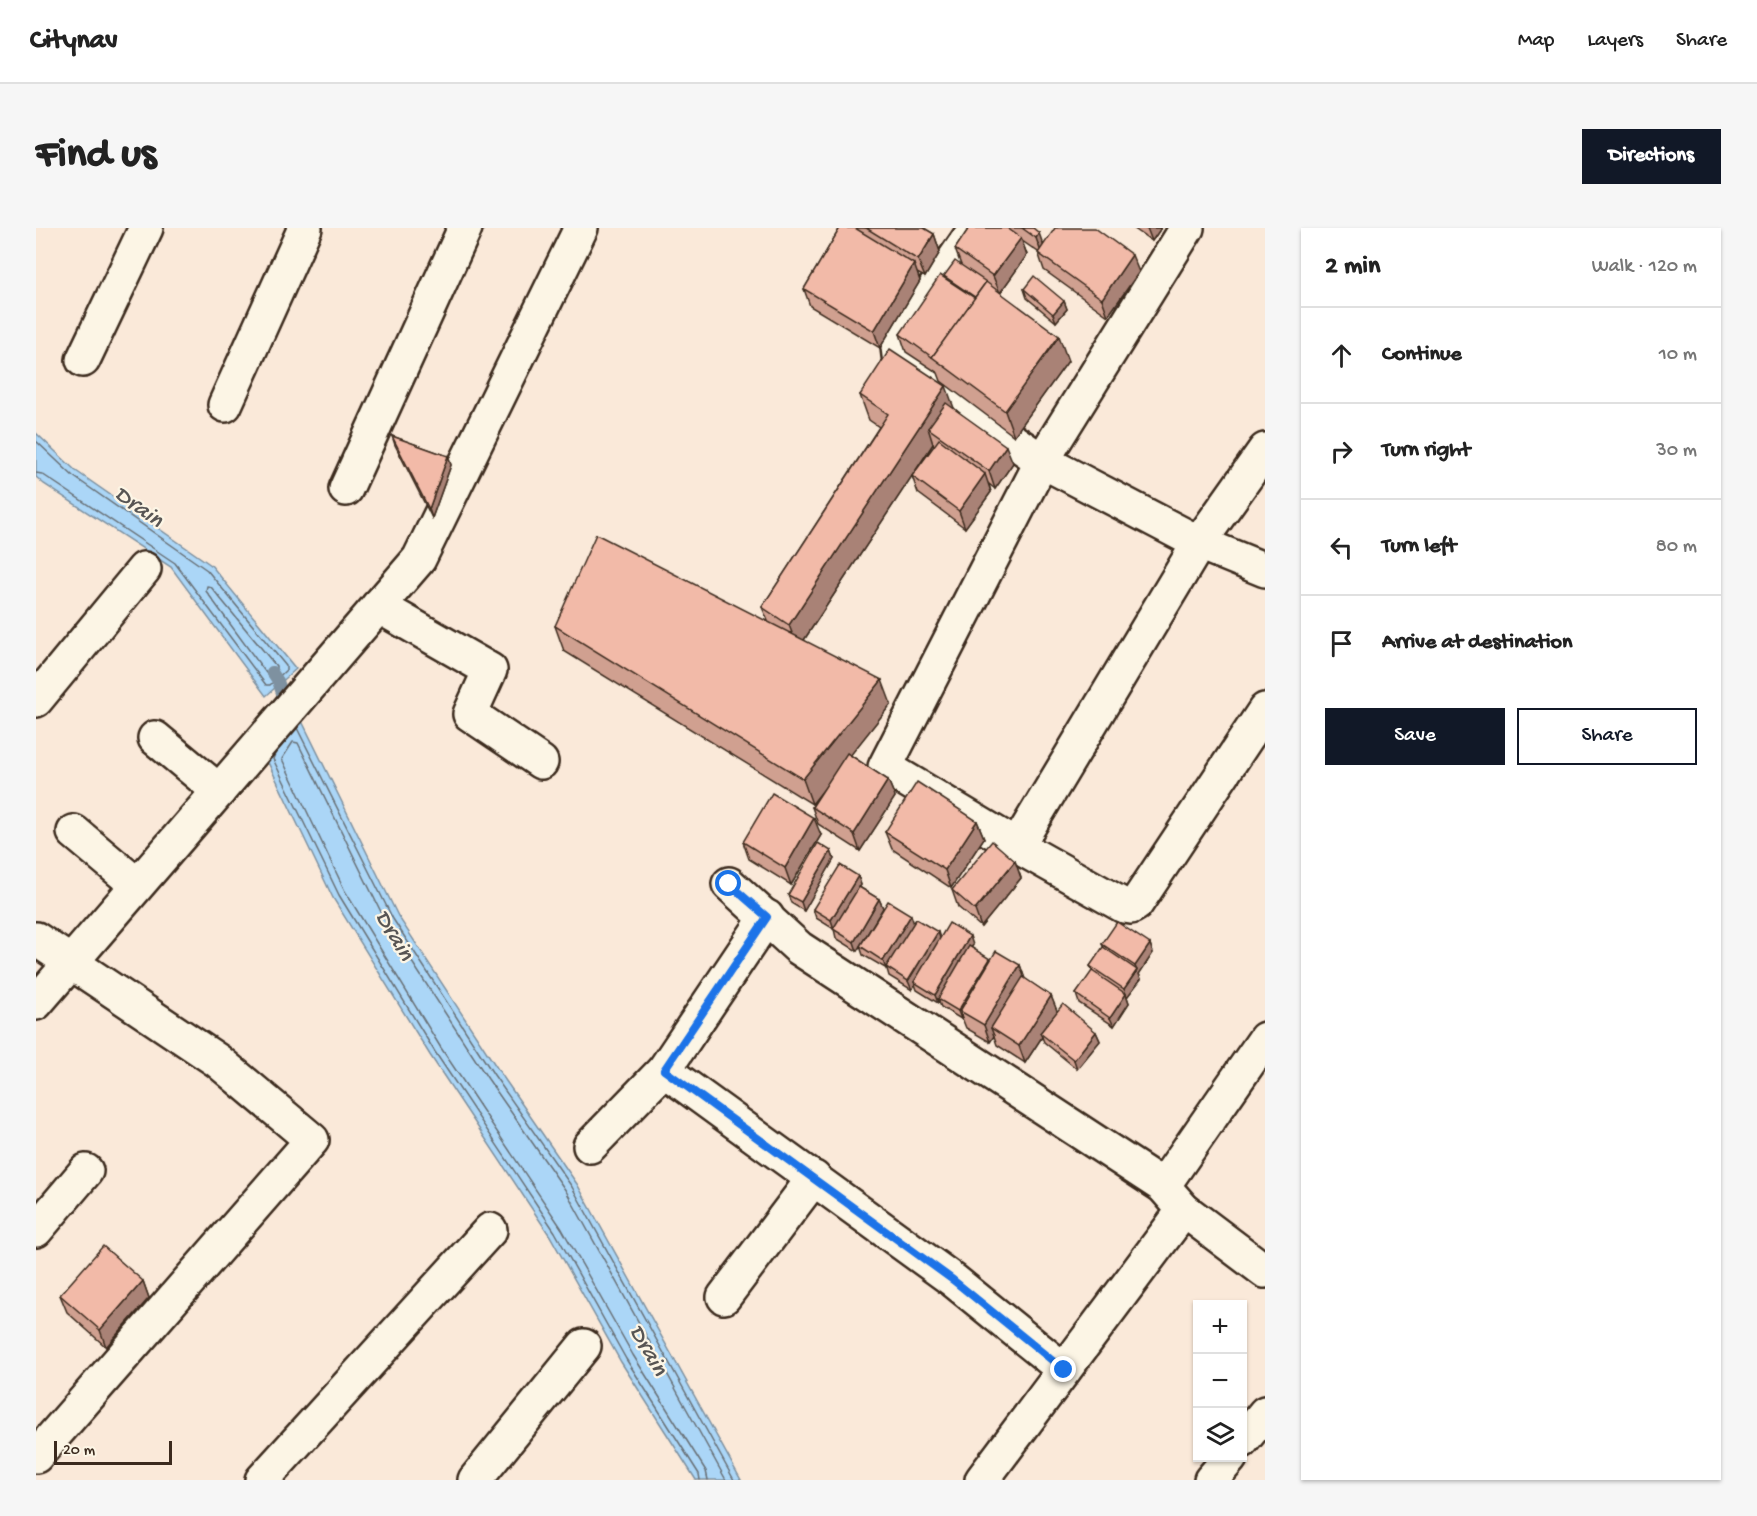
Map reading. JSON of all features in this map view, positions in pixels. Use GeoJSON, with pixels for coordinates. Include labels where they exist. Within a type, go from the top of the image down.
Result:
{"type":"FeatureCollection","features":[{"type":"Feature","properties":{"kind":"street"},"geometry":{"type":"LineString","coordinates":[[83,360],[146,228]]}},
{"type":"Feature","properties":{"kind":"street"},"geometry":{"type":"LineString","coordinates":[[225,405],[305,228]]}},
{"type":"Feature","properties":{"kind":"street"},"geometry":{"type":"LineString","coordinates":[[346,489],[465,228]]}},
{"type":"Feature","properties":{"kind":"street"},"geometry":{"type":"LineString","coordinates":[[36,1003],[419,559],[581,228]]}},
{"type":"Feature","properties":{"kind":"street"},"geometry":{"type":"LineString","coordinates":[[976,228],[908,327],[898,348],[900,363],[1042,460],[1199,543],[1265,570]]}},
{"type":"Feature","properties":{"kind":"street"},"geometry":{"type":"LineString","coordinates":[[1186,228],[1042,460],[885,767],[1017,846],[1124,906],[1131,907],[1136,904],[1265,710]]}},
{"type":"Feature","properties":{"kind":"street"},"geometry":{"type":"LineString","coordinates":[[1017,846],[1199,543],[1265,450]]}},
{"type":"Feature","properties":{"kind":"street"},"geometry":{"type":"LineString","coordinates":[[36,700],[144,569]]}},
{"type":"Feature","properties":{"kind":"street"},"geometry":{"type":"LineString","coordinates":[[378,606],[490,670],[470,714],[542,762]]}},
{"type":"Feature","properties":{"kind":"street"},"geometry":{"type":"LineString","coordinates":[[155,738],[219,791]]}},
{"type":"Feature","properties":{"kind":"street"},"geometry":{"type":"LineString","coordinates":[[74,832],[137,885]]}},
{"type":"Feature","properties":{"kind":"street"},"geometry":{"type":"LineString","coordinates":[[729,884],[799,948],[1174,1198],[1265,1271]]}},
{"type":"Feature","properties":{"kind":"street"},"geometry":{"type":"LineString","coordinates":[[590,1146],[664,1070],[767,917]]}},
{"type":"Feature","properties":{"kind":"street"},"geometry":{"type":"LineString","coordinates":[[36,939],[218,1060],[312,1140],[36,1456]]}},
{"type":"Feature","properties":{"kind":"street"},"geometry":{"type":"LineString","coordinates":[[982,1480],[1064,1370],[1174,1198],[1265,1039]]}},
{"type":"Feature","properties":{"kind":"street"},"geometry":{"type":"LineString","coordinates":[[664,1070],[953,1280],[1064,1370]]}},
{"type":"Feature","properties":{"kind":"street"},"geometry":{"type":"LineString","coordinates":[[36,1230],[86,1171]]}},
{"type":"Feature","properties":{"kind":"street"},"geometry":{"type":"LineString","coordinates":[[724,1297],[814,1178]]}},
{"type":"Feature","properties":{"kind":"street"},"geometry":{"type":"LineString","coordinates":[[262,1480],[490,1230]]}},
{"type":"Feature","properties":{"kind":"street"},"geometry":{"type":"LineString","coordinates":[[475,1480],[584,1346]]}},
{"type":"Feature","properties":{"kind":"street"},"geometry":{"type":"LineString","coordinates":[[1247,1436],[1265,1413]]}},
{"type":"Feature","properties":{"kind":"street"},"geometry":{"type":"LineString","coordinates":[[1212,1480],[1227,1462]]}},
{"type":"Feature","properties":{"kind":"water"},"geometry":{"type":"Polygon","coordinates":[[[36,433],[76,471],[211,565],[296,669],[266,696],[171,567],[36,477],[36,433]]]}},
{"type":"Feature","properties":{"kind":"water"},"geometry":{"type":"Polygon","coordinates":[[[298,713],[398,916],[499,1071],[577,1184],[741,1480],[696,1480],[621,1362],[550,1236],[430,1055],[333,898],[265,756],[298,713]]]}},
{"type":"Feature","properties":{"kind":"building"},"geometry":{"type":"Polygon","coordinates":[[[840,228],[855,228],[914,264],[874,331],[804,289],[840,228]]]}},
{"type":"Feature","properties":{"kind":"building"},"geometry":{"type":"Polygon","coordinates":[[[866,228],[924,228],[934,234],[918,260],[866,228]]]}},
{"type":"Feature","properties":{"kind":"building"},"geometry":{"type":"Polygon","coordinates":[[[969,228],[1007,228],[1021,238],[993,276],[955,249],[969,228]]]}},
{"type":"Feature","properties":{"kind":"building"},"geometry":{"type":"Polygon","coordinates":[[[1022,228],[1033,228],[1039,233],[1036,238],[1022,228]]]}},
{"type":"Feature","properties":{"kind":"building"},"geometry":{"type":"Polygon","coordinates":[[[1055,228],[1095,228],[1132,255],[1102,299],[1038,253],[1055,228]]]}},
{"type":"Feature","properties":{"kind":"building"},"geometry":{"type":"Polygon","coordinates":[[[955,261],[986,282],[975,297],[944,276],[955,261]]]}},
{"type":"Feature","properties":{"kind":"building"},"geometry":{"type":"Polygon","coordinates":[[[940,275],[975,298],[932,357],[900,334],[940,275]]]}},
{"type":"Feature","properties":{"kind":"building"},"geometry":{"type":"Polygon","coordinates":[[[1034,276],[1064,301],[1053,314],[1024,289],[1034,276]]]}},
{"type":"Feature","properties":{"kind":"building"},"geometry":{"type":"Polygon","coordinates":[[[986,282],[1059,336],[1005,411],[932,357],[986,282]]]}},
{"type":"Feature","properties":{"kind":"building"},"geometry":{"type":"Polygon","coordinates":[[[890,349],[946,386],[789,625],[762,607],[888,414],[860,395],[890,349]]]}},
{"type":"Feature","properties":{"kind":"building"},"geometry":{"type":"Polygon","coordinates":[[[946,403],[1006,446],[989,471],[928,428],[946,403]]]}},
{"type":"Feature","properties":{"kind":"building"},"geometry":{"type":"Polygon","coordinates":[[[392,436],[448,456],[429,509],[392,436]]]}},
{"type":"Feature","properties":{"kind":"building"},"geometry":{"type":"Polygon","coordinates":[[[939,439],[985,474],[959,511],[912,476],[939,439]]]}},
{"type":"Feature","properties":{"kind":"building"},"geometry":{"type":"Polygon","coordinates":[[[596,534],[882,680],[803,779],[555,626],[596,534]]]}},
{"type":"Feature","properties":{"kind":"building"},"geometry":{"type":"Polygon","coordinates":[[[847,753],[888,780],[854,834],[812,807],[847,753]]]}},
{"type":"Feature","properties":{"kind":"building"},"geometry":{"type":"Polygon","coordinates":[[[917,782],[977,821],[945,870],[885,832],[917,782]]]}},
{"type":"Feature","properties":{"kind":"building"},"geometry":{"type":"Polygon","coordinates":[[[772,793],[814,818],[785,868],[743,842],[772,793]]]}},
{"type":"Feature","properties":{"kind":"building"},"geometry":{"type":"Polygon","coordinates":[[[992,841],[1015,861],[975,910],[952,890],[992,841]]]}},
{"type":"Feature","properties":{"kind":"building"},"geometry":{"type":"Polygon","coordinates":[[[818,843],[831,851],[801,902],[788,895],[818,843]]]}},
{"type":"Feature","properties":{"kind":"building"},"geometry":{"type":"Polygon","coordinates":[[[840,865],[858,876],[831,920],[813,909],[840,865]]]}},
{"type":"Feature","properties":{"kind":"building"},"geometry":{"type":"Polygon","coordinates":[[[859,887],[879,899],[854,942],[833,929],[859,887]]]}},
{"type":"Feature","properties":{"kind":"building"},"geometry":{"type":"Polygon","coordinates":[[[888,901],[911,915],[883,961],[860,946],[888,901]]]}},
{"type":"Feature","properties":{"kind":"building"},"geometry":{"type":"Polygon","coordinates":[[[916,919],[938,932],[908,981],[886,967],[916,919]]]}},
{"type":"Feature","properties":{"kind":"building"},"geometry":{"type":"Polygon","coordinates":[[[1117,922],[1150,944],[1135,966],[1102,944],[1117,922]]]}},
{"type":"Feature","properties":{"kind":"building"},"geometry":{"type":"Polygon","coordinates":[[[949,923],[970,936],[935,995],[914,982],[949,923]]]}},
{"type":"Feature","properties":{"kind":"building"},"geometry":{"type":"Polygon","coordinates":[[[969,946],[990,959],[958,1011],[938,999],[969,946]]]}},
{"type":"Feature","properties":{"kind":"building"},"geometry":{"type":"Polygon","coordinates":[[[1103,947],[1137,970],[1124,989],[1090,966],[1103,947]]]}},
{"type":"Feature","properties":{"kind":"building"},"geometry":{"type":"Polygon","coordinates":[[[996,951],[1020,965],[984,1025],[960,1011],[996,951]]]}},
{"type":"Feature","properties":{"kind":"building"},"geometry":{"type":"Polygon","coordinates":[[[1092,971],[1126,994],[1110,1018],[1076,994],[1092,971]]]}},
{"type":"Feature","properties":{"kind":"building"},"geometry":{"type":"Polygon","coordinates":[[[1023,977],[1051,996],[1019,1046],[991,1028],[1023,977]]]}},
{"type":"Feature","properties":{"kind":"building"},"geometry":{"type":"Polygon","coordinates":[[[1063,1004],[1096,1032],[1074,1060],[1040,1033],[1063,1004]]]}},
{"type":"Feature","properties":{"kind":"building"},"geometry":{"type":"Polygon","coordinates":[[[103,1246],[143,1281],[100,1330],[60,1295],[103,1246]]]}},
{"type":"Feature","properties":{"kind":"waterway","name":"Drain"},"geometry":{"type":"LineString","coordinates":[[272,672],[278,681],[287,708]]}},
{"type":"Feature","properties":{"kind":"route"},"geometry":{"type":"LineString","coordinates":[[729,884],[767,917],[664,1070],[953,1280],[1064,1370]]}}]}
